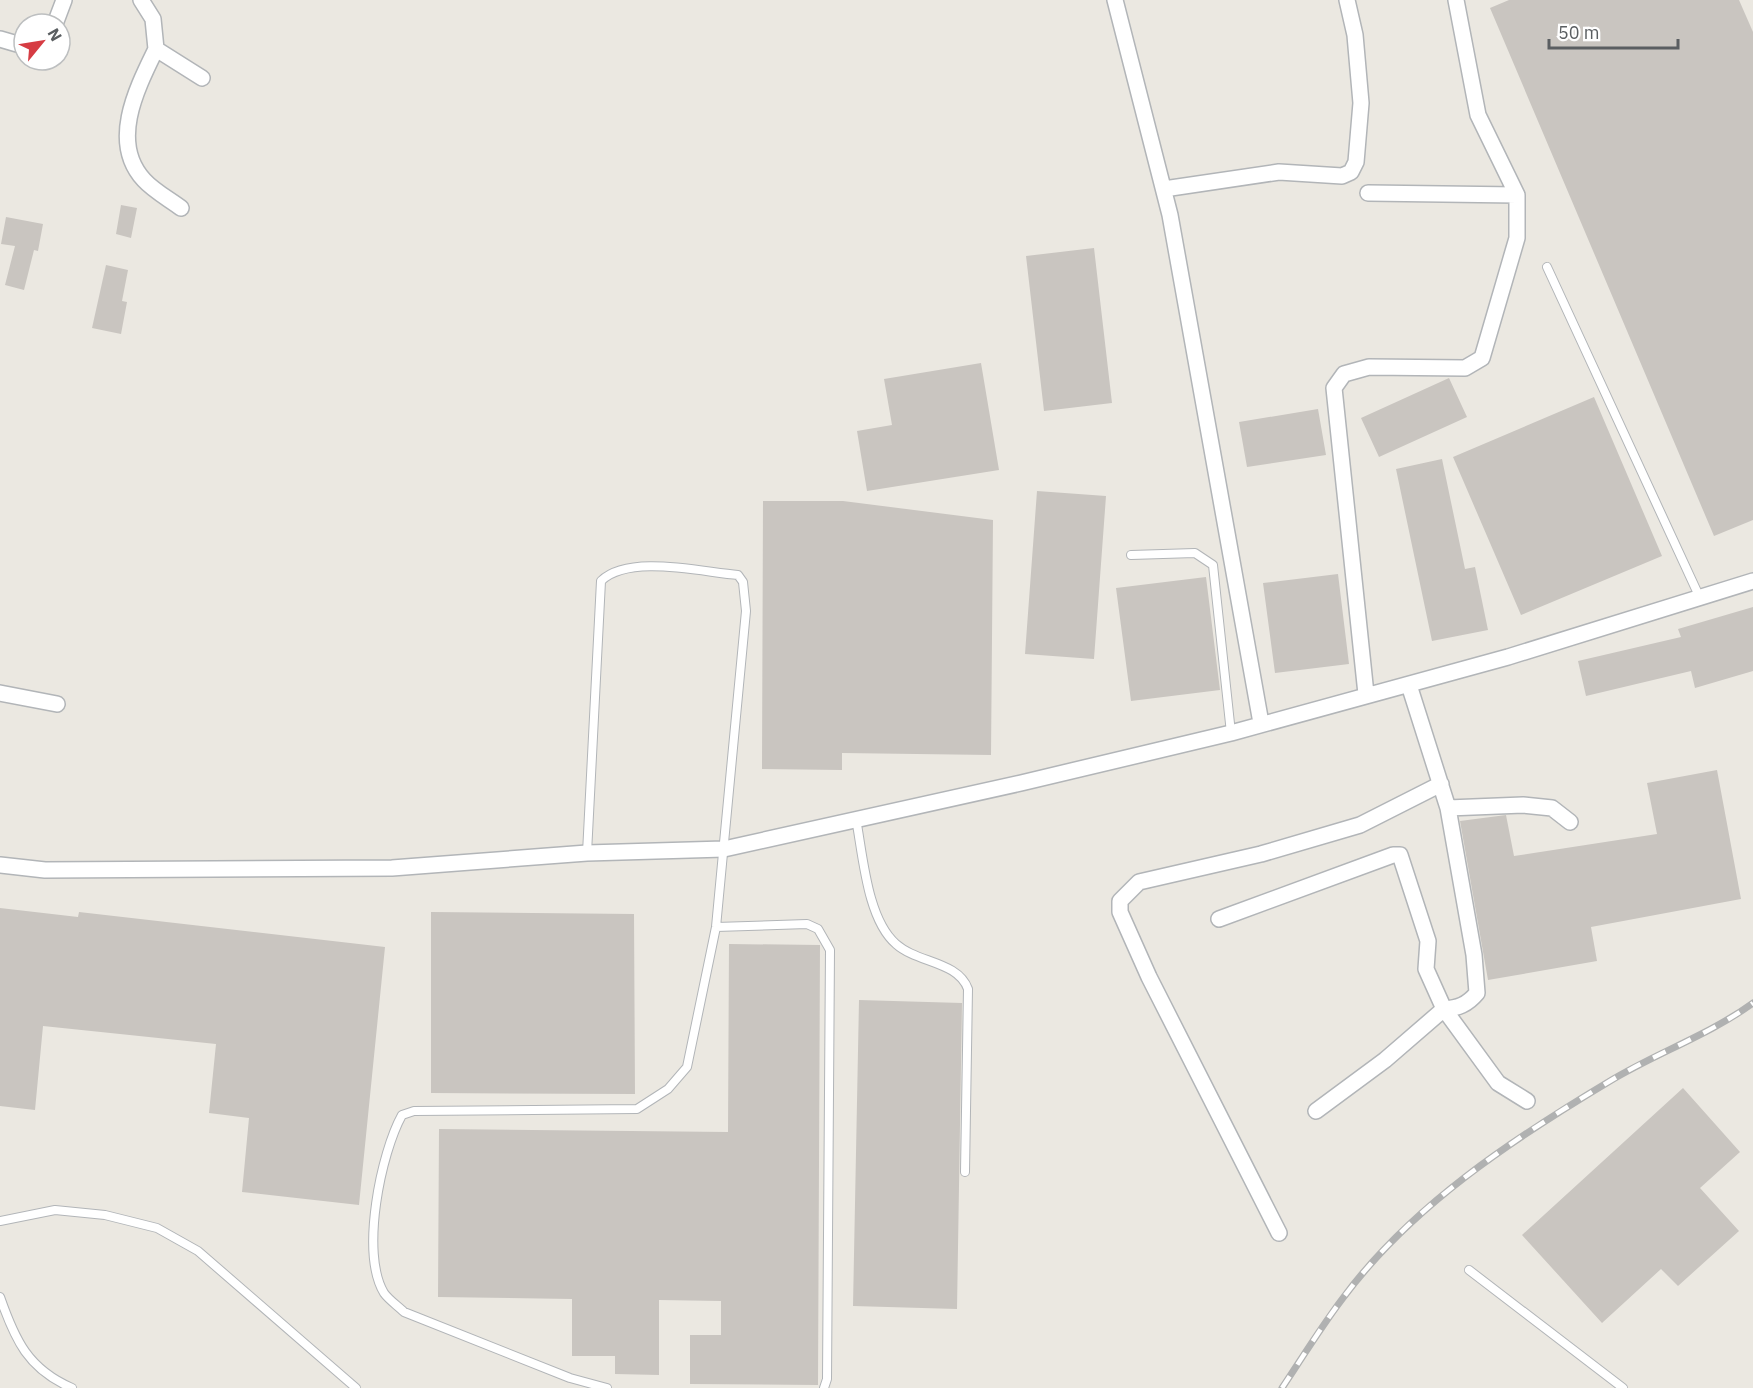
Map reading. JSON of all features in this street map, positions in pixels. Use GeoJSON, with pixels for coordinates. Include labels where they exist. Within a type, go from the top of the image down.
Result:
{"type":"FeatureCollection","features":[{"type":"Feature","properties":{"kind":"street"},"geometry":{"type":"LineString","coordinates":[[141,0],[153,19],[156,49],[130,113],[129,155],[143,179],[181,208]]}},
{"type":"Feature","properties":{"kind":"street"},"geometry":{"type":"LineString","coordinates":[[1115,0],[1164,189],[1261,723]]}},
{"type":"Feature","properties":{"kind":"street"},"geometry":{"type":"LineString","coordinates":[[1164,189],[1279,172],[1342,176],[1351,172],[1356,162],[1361,103],[1355,35],[1347,0]]}},
{"type":"Feature","properties":{"kind":"street"},"geometry":{"type":"LineString","coordinates":[[1366,694],[1334,388],[1344,374],[1369,368],[1465,368],[1482,358],[1517,238],[1517,195],[1478,115],[1455,0]]}},
{"type":"Feature","properties":{"kind":"street"},"geometry":{"type":"LineString","coordinates":[[156,49],[202,78]]}},
{"type":"Feature","properties":{"kind":"street"},"geometry":{"type":"LineString","coordinates":[[1368,193],[1517,195]]}},
{"type":"Feature","properties":{"kind":"street"},"geometry":{"type":"LineString","coordinates":[[0,865],[45,870],[392,868],[587,853],[724,849],[1021,783],[1231,733],[1366,694],[1410,685],[1701,599],[1753,581]]}},
{"type":"Feature","properties":{"kind":"street"},"geometry":{"type":"LineString","coordinates":[[1316,1111],[1385,1060],[1444,1009],[1454,1009],[1466,1004],[1477,993],[1478,981],[1448,808],[1410,685]]}},
{"type":"Feature","properties":{"kind":"street"},"geometry":{"type":"LineString","coordinates":[[0,693],[57,704]]}},
{"type":"Feature","properties":{"kind":"street"},"geometry":{"type":"LineString","coordinates":[[1279,1233],[1149,977],[1120,912],[1120,901],[1139,882],[1262,854],[1360,825],[1441,784]]}},
{"type":"Feature","properties":{"kind":"street"},"geometry":{"type":"LineString","coordinates":[[1448,808],[1523,806],[1552,808],[1570,822]]}},
{"type":"Feature","properties":{"kind":"street"},"geometry":{"type":"LineString","coordinates":[[1219,920],[1393,855],[1400,855],[1428,941],[1426,969],[1444,1009],[1498,1083],[1527,1101]]}},
{"type":"Feature","properties":{"kind":"lane"},"geometry":{"type":"LineString","coordinates":[[1547,267],[1701,599]]}},
{"type":"Feature","properties":{"kind":"lane"},"geometry":{"type":"LineString","coordinates":[[1131,555],[1195,553],[1213,565],[1231,733]]}},
{"type":"Feature","properties":{"kind":"lane"},"geometry":{"type":"LineString","coordinates":[[587,853],[598,596],[601,581],[609,574],[632,566],[738,575],[743,582],[746,611],[716,927],[687,1067],[668,1089],[637,1109],[414,1111],[402,1115],[393,1132],[379,1183],[373,1233],[377,1270],[384,1293],[404,1312],[570,1378],[607,1388]]}},
{"type":"Feature","properties":{"kind":"lane"},"geometry":{"type":"LineString","coordinates":[[856,819],[870,894],[881,922],[895,944],[921,959],[946,967],[960,976],[968,990],[965,1172]]}},
{"type":"Feature","properties":{"kind":"lane"},"geometry":{"type":"LineString","coordinates":[[716,927],[807,924],[818,929],[830,950],[827,1378],[824,1388]]}},
{"type":"Feature","properties":{"kind":"lane"},"geometry":{"type":"LineString","coordinates":[[0,1221],[55,1210],[105,1215],[157,1228],[198,1251],[356,1388]]}},
{"type":"Feature","properties":{"kind":"lane"},"geometry":{"type":"LineString","coordinates":[[1469,1270],[1623,1388]]}},
{"type":"Feature","properties":{"kind":"lane"},"geometry":{"type":"LineString","coordinates":[[0,1297],[12,1333],[27,1356],[54,1380],[72,1388]]}},
{"type":"Feature","properties":{"kind":"building"},"geometry":{"type":"Polygon","coordinates":[[[1509,0],[1739,0],[1753,32],[1753,520],[1714,536],[1490,8],[1509,0]]]}},
{"type":"Feature","properties":{"kind":"building"},"geometry":{"type":"Polygon","coordinates":[[[121,205],[137,208],[131,238],[116,234],[121,205]]]}},
{"type":"Feature","properties":{"kind":"building"},"geometry":{"type":"Polygon","coordinates":[[[6,217],[43,224],[38,251],[34,250],[24,290],[5,285],[15,246],[1,244],[6,217]]]}},
{"type":"Feature","properties":{"kind":"building"},"geometry":{"type":"Polygon","coordinates":[[[1094,248],[1112,403],[1044,411],[1026,256],[1094,248]]]}},
{"type":"Feature","properties":{"kind":"building"},"geometry":{"type":"Polygon","coordinates":[[[106,265],[128,270],[122,301],[127,302],[121,334],[92,328],[106,265]]]}},
{"type":"Feature","properties":{"kind":"building"},"geometry":{"type":"Polygon","coordinates":[[[981,363],[999,470],[867,491],[857,431],[892,425],[884,379],[981,363]]]}},
{"type":"Feature","properties":{"kind":"building"},"geometry":{"type":"Polygon","coordinates":[[[1449,378],[1467,417],[1379,457],[1361,418],[1449,378]]]}},
{"type":"Feature","properties":{"kind":"building"},"geometry":{"type":"Polygon","coordinates":[[[1594,397],[1662,556],[1521,615],[1453,457],[1594,397]]]}},
{"type":"Feature","properties":{"kind":"building"},"geometry":{"type":"Polygon","coordinates":[[[1318,409],[1326,455],[1247,467],[1239,422],[1318,409]]]}},
{"type":"Feature","properties":{"kind":"building"},"geometry":{"type":"Polygon","coordinates":[[[1442,459],[1465,569],[1475,567],[1488,630],[1432,641],[1396,469],[1442,459]]]}},
{"type":"Feature","properties":{"kind":"building"},"geometry":{"type":"Polygon","coordinates":[[[1037,491],[1106,496],[1094,659],[1025,654],[1037,491]]]}},
{"type":"Feature","properties":{"kind":"building"},"geometry":{"type":"Polygon","coordinates":[[[763,501],[843,501],[993,520],[991,755],[842,753],[842,770],[762,769],[763,501]]]}},
{"type":"Feature","properties":{"kind":"building"},"geometry":{"type":"Polygon","coordinates":[[[1338,574],[1349,664],[1275,673],[1263,583],[1338,574]]]}},
{"type":"Feature","properties":{"kind":"building"},"geometry":{"type":"Polygon","coordinates":[[[1206,577],[1220,690],[1131,701],[1116,588],[1206,577]]]}},
{"type":"Feature","properties":{"kind":"building"},"geometry":{"type":"Polygon","coordinates":[[[1753,607],[1753,671],[1695,688],[1691,671],[1586,696],[1578,661],[1681,637],[1678,629],[1753,607]]]}},
{"type":"Feature","properties":{"kind":"building"},"geometry":{"type":"Polygon","coordinates":[[[1717,770],[1741,899],[1591,927],[1597,961],[1488,980],[1460,821],[1506,815],[1514,856],[1657,834],[1647,783],[1717,770]]]}},
{"type":"Feature","properties":{"kind":"building"},"geometry":{"type":"Polygon","coordinates":[[[0,908],[78,917],[79,912],[385,947],[359,1205],[242,1192],[249,1118],[209,1113],[216,1044],[43,1026],[35,1110],[0,1106],[0,908]]]}},
{"type":"Feature","properties":{"kind":"building"},"geometry":{"type":"Polygon","coordinates":[[[431,912],[634,914],[635,1094],[431,1093],[431,912]]]}},
{"type":"Feature","properties":{"kind":"building"},"geometry":{"type":"Polygon","coordinates":[[[729,944],[820,945],[818,1385],[690,1384],[690,1335],[721,1335],[721,1301],[659,1300],[659,1375],[615,1374],[615,1356],[572,1356],[572,1299],[438,1297],[439,1129],[728,1132],[729,944]]]}},
{"type":"Feature","properties":{"kind":"building"},"geometry":{"type":"Polygon","coordinates":[[[859,1000],[962,1003],[957,1309],[853,1306],[859,1000]]]}},
{"type":"Feature","properties":{"kind":"building"},"geometry":{"type":"Polygon","coordinates":[[[1683,1088],[1740,1152],[1700,1188],[1739,1231],[1678,1286],[1661,1269],[1602,1323],[1522,1235],[1683,1088]]]}},
{"type":"Feature","properties":{"kind":"railway"},"geometry":{"type":"LineString","coordinates":[[1282,1388],[1319,1331],[1370,1265],[1432,1204],[1501,1151],[1573,1103],[1628,1071],[1719,1025],[1753,1003]]}}]}
